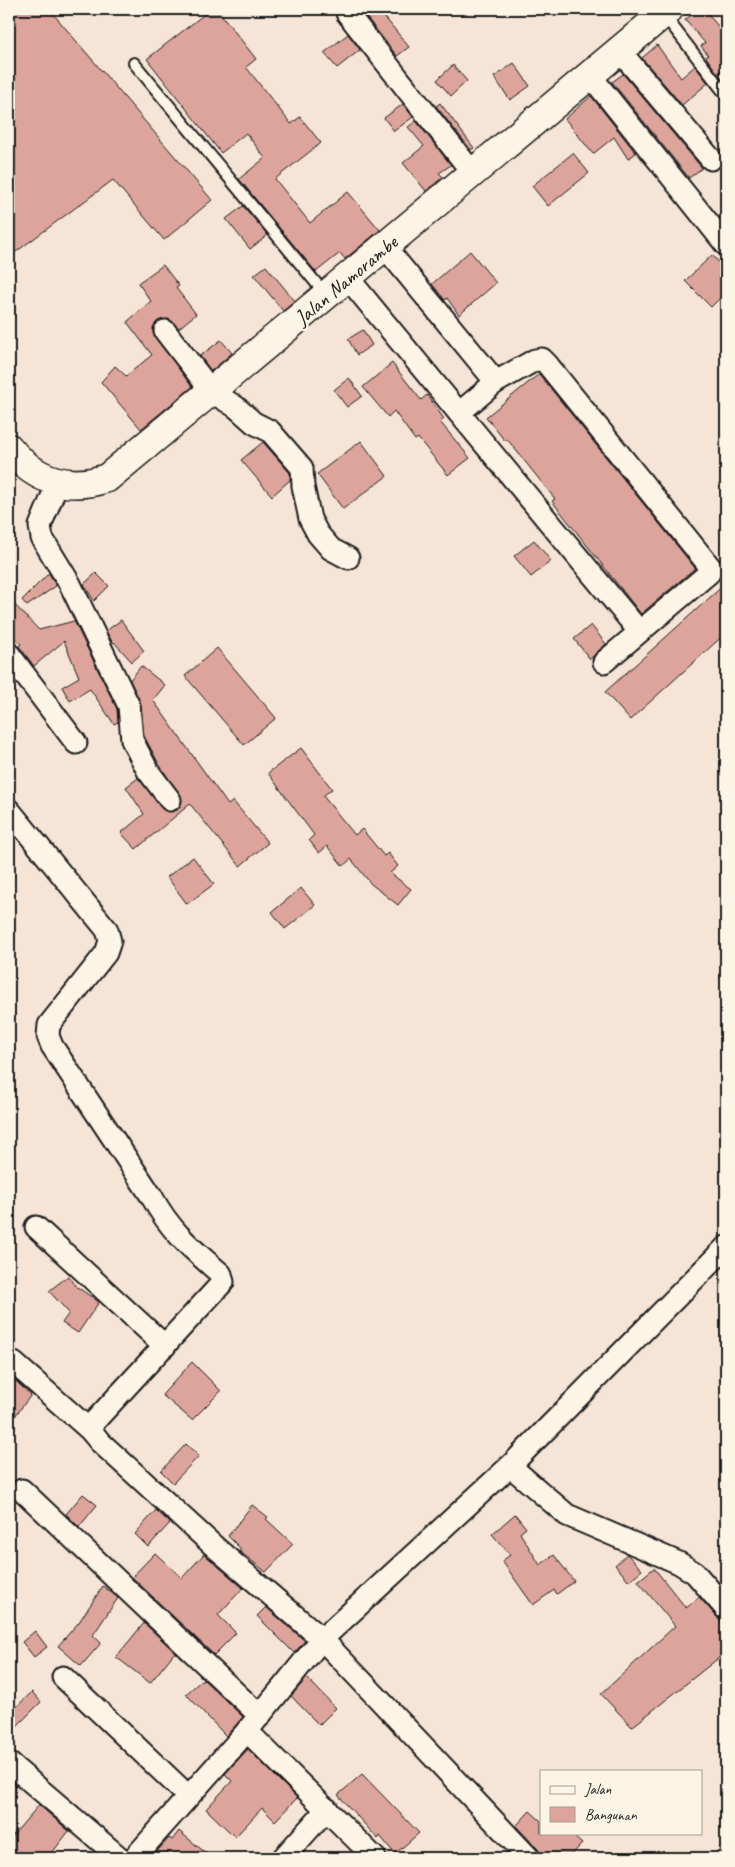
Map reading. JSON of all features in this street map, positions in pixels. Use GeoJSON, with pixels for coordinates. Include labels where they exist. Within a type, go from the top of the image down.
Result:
{"type":"FeatureCollection","features":[{"type":"Feature","properties":{"kind":"main road","name":"Jalan Namorambe"},"geometry":{"type":"LineString","coordinates":[[9,448],[30,469],[58,482],[88,485],[107,478],[666,12]]}},
{"type":"Feature","properties":{"kind":"street"},"geometry":{"type":"LineString","coordinates":[[347,14],[472,172]]}},
{"type":"Feature","properties":{"kind":"street"},"geometry":{"type":"LineString","coordinates":[[619,50],[711,159]]}},
{"type":"Feature","properties":{"kind":"street"},"geometry":{"type":"LineString","coordinates":[[590,75],[726,245]]}},
{"type":"Feature","properties":{"kind":"street"},"geometry":{"type":"LineString","coordinates":[[385,247],[496,382]]}},
{"type":"Feature","properties":{"kind":"street"},"geometry":{"type":"LineString","coordinates":[[348,278],[639,630]]}},
{"type":"Feature","properties":{"kind":"street"},"geometry":{"type":"LineString","coordinates":[[164,331],[212,392],[236,407],[254,423],[270,431],[302,468],[306,505],[318,534],[331,549],[348,558]]}},
{"type":"Feature","properties":{"kind":"street"},"geometry":{"type":"LineString","coordinates":[[459,413],[496,382],[535,360],[542,359],[707,561],[711,568],[709,573],[639,630],[604,662]]}},
{"type":"Feature","properties":{"kind":"street"},"geometry":{"type":"LineString","coordinates":[[58,482],[40,526],[42,538],[70,584],[129,706],[132,740],[148,771],[170,800]]}},
{"type":"Feature","properties":{"kind":"street"},"geometry":{"type":"LineString","coordinates":[[9,654],[76,743]]}},
{"type":"Feature","properties":{"kind":"street"},"geometry":{"type":"LineString","coordinates":[[9,810],[107,930],[110,941],[106,952],[49,1026],[48,1036],[52,1046],[152,1197],[163,1218],[178,1237],[221,1274],[224,1282],[92,1424],[91,1431]]}},
{"type":"Feature","properties":{"kind":"street"},"geometry":{"type":"LineString","coordinates":[[36,1227],[165,1346]]}},
{"type":"Feature","properties":{"kind":"street"},"geometry":{"type":"LineString","coordinates":[[134,1858],[253,1723],[322,1639],[510,1466],[726,1247]]}},
{"type":"Feature","properties":{"kind":"street"},"geometry":{"type":"LineString","coordinates":[[14,1363],[91,1431],[100,1442],[216,1548],[322,1639],[529,1858]]}},
{"type":"Feature","properties":{"kind":"street"},"geometry":{"type":"LineString","coordinates":[[510,1466],[567,1515],[680,1563],[696,1573],[726,1609]]}},
{"type":"Feature","properties":{"kind":"street"},"geometry":{"type":"LineString","coordinates":[[22,1490],[253,1723],[327,1809],[375,1858]]}},
{"type":"Feature","properties":{"kind":"street"},"geometry":{"type":"LineString","coordinates":[[63,1677],[188,1796]]}},
{"type":"Feature","properties":{"kind":"street"},"geometry":{"type":"LineString","coordinates":[[9,1762],[120,1858]]}},
{"type":"Feature","properties":{"kind":"street"},"geometry":{"type":"LineString","coordinates":[[283,1858],[327,1809]]}},
{"type":"Feature","properties":{"kind":"lane"},"geometry":{"type":"LineString","coordinates":[[666,12],[726,95]]}},
{"type":"Feature","properties":{"kind":"lane"},"geometry":{"type":"LineString","coordinates":[[134,63],[327,296]]}},
{"type":"Feature","properties":{"kind":"building"},"geometry":{"type":"Polygon","coordinates":[[[9,9],[49,9],[212,200],[164,240],[113,180],[9,257],[9,9]]]}},
{"type":"Feature","properties":{"kind":"building"},"geometry":{"type":"Polygon","coordinates":[[[211,9],[217,9],[256,59],[246,67],[291,124],[300,117],[321,143],[275,179],[310,223],[348,192],[380,230],[345,259],[340,253],[316,272],[239,179],[265,158],[246,133],[221,153],[147,59],[211,9]]]}},
{"type":"Feature","properties":{"kind":"building"},"geometry":{"type":"Polygon","coordinates":[[[360,9],[378,9],[409,47],[397,56],[360,9]]]}},
{"type":"Feature","properties":{"kind":"building"},"geometry":{"type":"Polygon","coordinates":[[[699,9],[704,9],[726,36],[726,67],[718,74],[701,46],[705,43],[685,20],[699,9]]]}},
{"type":"Feature","properties":{"kind":"building"},"geometry":{"type":"Polygon","coordinates":[[[348,34],[360,50],[337,68],[324,53],[348,34]]]}},
{"type":"Feature","properties":{"kind":"building"},"geometry":{"type":"Polygon","coordinates":[[[657,45],[681,78],[695,66],[708,83],[682,105],[642,58],[657,45]]]}},
{"type":"Feature","properties":{"kind":"building"},"geometry":{"type":"Polygon","coordinates":[[[514,63],[530,86],[510,100],[494,77],[514,63]]]}},
{"type":"Feature","properties":{"kind":"building"},"geometry":{"type":"Polygon","coordinates":[[[453,65],[467,81],[451,96],[437,80],[453,65]]]}},
{"type":"Feature","properties":{"kind":"building"},"geometry":{"type":"Polygon","coordinates":[[[623,74],[702,168],[689,178],[612,82],[623,74]]]}},
{"type":"Feature","properties":{"kind":"building"},"geometry":{"type":"Polygon","coordinates":[[[591,96],[636,153],[628,159],[614,137],[593,154],[565,119],[591,96]]]}},
{"type":"Feature","properties":{"kind":"building"},"geometry":{"type":"Polygon","coordinates":[[[440,103],[474,148],[471,150],[436,106],[440,103]]]}},
{"type":"Feature","properties":{"kind":"building"},"geometry":{"type":"Polygon","coordinates":[[[403,104],[413,117],[394,131],[384,118],[403,104]]]}},
{"type":"Feature","properties":{"kind":"building"},"geometry":{"type":"Polygon","coordinates":[[[416,121],[451,165],[439,173],[443,177],[426,191],[403,163],[424,146],[408,127],[416,121]]]}},
{"type":"Feature","properties":{"kind":"building"},"geometry":{"type":"Polygon","coordinates":[[[573,153],[589,173],[548,206],[532,186],[573,153]]]}},
{"type":"Feature","properties":{"kind":"building"},"geometry":{"type":"Polygon","coordinates":[[[243,206],[268,235],[250,249],[226,219],[243,206]]]}},
{"type":"Feature","properties":{"kind":"building"},"geometry":{"type":"Polygon","coordinates":[[[470,251],[496,283],[459,315],[447,298],[445,300],[432,284],[470,251]]]}},
{"type":"Feature","properties":{"kind":"building"},"geometry":{"type":"Polygon","coordinates":[[[712,255],[726,270],[726,292],[711,307],[685,281],[712,255]]]}},
{"type":"Feature","properties":{"kind":"building"},"geometry":{"type":"Polygon","coordinates":[[[163,265],[179,286],[176,288],[196,314],[179,328],[169,319],[158,321],[153,327],[153,333],[192,387],[141,429],[101,382],[115,366],[126,376],[152,355],[127,322],[151,301],[138,283],[163,265]]]}},
{"type":"Feature","properties":{"kind":"building"},"geometry":{"type":"Polygon","coordinates":[[[266,266],[295,301],[283,311],[254,275],[266,266]]]}},
{"type":"Feature","properties":{"kind":"building"},"geometry":{"type":"Polygon","coordinates":[[[363,330],[372,345],[357,355],[348,339],[363,330]]]}},
{"type":"Feature","properties":{"kind":"building"},"geometry":{"type":"Polygon","coordinates":[[[221,340],[232,353],[211,371],[200,356],[221,340]]]}},
{"type":"Feature","properties":{"kind":"building"},"geometry":{"type":"Polygon","coordinates":[[[392,363],[421,400],[427,395],[444,419],[440,422],[470,458],[448,475],[418,438],[415,440],[394,411],[388,417],[363,387],[392,363]]]}},
{"type":"Feature","properties":{"kind":"building"},"geometry":{"type":"Polygon","coordinates":[[[539,374],[695,568],[641,614],[552,501],[555,499],[507,439],[505,441],[486,417],[539,374]]]}},
{"type":"Feature","properties":{"kind":"building"},"geometry":{"type":"Polygon","coordinates":[[[349,378],[362,396],[347,407],[334,390],[349,378]]]}},
{"type":"Feature","properties":{"kind":"building"},"geometry":{"type":"Polygon","coordinates":[[[361,441],[387,476],[343,509],[317,474],[361,441]]]}},
{"type":"Feature","properties":{"kind":"building"},"geometry":{"type":"Polygon","coordinates":[[[263,442],[290,473],[290,480],[272,496],[241,460],[263,442]]]}},
{"type":"Feature","properties":{"kind":"building"},"geometry":{"type":"Polygon","coordinates":[[[534,540],[551,561],[531,577],[514,556],[534,540]]]}},
{"type":"Feature","properties":{"kind":"building"},"geometry":{"type":"Polygon","coordinates":[[[49,573],[56,586],[27,606],[22,600],[49,573]]]}},
{"type":"Feature","properties":{"kind":"building"},"geometry":{"type":"Polygon","coordinates":[[[96,573],[109,586],[94,601],[84,584],[96,573]]]}},
{"type":"Feature","properties":{"kind":"building"},"geometry":{"type":"Polygon","coordinates":[[[726,583],[726,633],[630,720],[605,692],[726,583]]]}},
{"type":"Feature","properties":{"kind":"building"},"geometry":{"type":"Polygon","coordinates":[[[9,599],[39,630],[74,621],[117,709],[118,722],[114,724],[90,689],[70,701],[62,687],[79,677],[64,641],[34,666],[19,646],[21,644],[9,631],[9,599]]]}},
{"type":"Feature","properties":{"kind":"building"},"geometry":{"type":"Polygon","coordinates":[[[121,620],[144,651],[132,662],[113,643],[106,631],[121,620]]]}},
{"type":"Feature","properties":{"kind":"building"},"geometry":{"type":"Polygon","coordinates":[[[591,625],[606,644],[590,659],[574,639],[591,625]]]}},
{"type":"Feature","properties":{"kind":"building"},"geometry":{"type":"Polygon","coordinates":[[[217,648],[276,718],[244,745],[185,676],[217,648]]]}},
{"type":"Feature","properties":{"kind":"building"},"geometry":{"type":"Polygon","coordinates":[[[141,666],[165,685],[153,700],[228,805],[233,801],[268,843],[240,866],[190,804],[136,849],[121,833],[144,814],[126,787],[138,778],[165,811],[177,810],[182,799],[159,764],[144,736],[141,705],[130,680],[141,666]]]}},
{"type":"Feature","properties":{"kind":"building"},"geometry":{"type":"Polygon","coordinates":[[[301,748],[332,789],[323,796],[355,835],[362,829],[384,856],[388,853],[398,866],[390,873],[411,889],[398,905],[371,884],[351,859],[343,866],[327,846],[319,853],[309,840],[314,835],[268,773],[301,748]]]}},
{"type":"Feature","properties":{"kind":"building"},"geometry":{"type":"Polygon","coordinates":[[[193,857],[214,884],[187,904],[167,877],[193,857]]]}},
{"type":"Feature","properties":{"kind":"building"},"geometry":{"type":"Polygon","coordinates":[[[301,888],[315,905],[285,929],[272,912],[301,888]]]}},
{"type":"Feature","properties":{"kind":"building"},"geometry":{"type":"Polygon","coordinates":[[[68,1276],[77,1287],[99,1302],[78,1333],[62,1323],[69,1313],[49,1291],[68,1276]]]}},
{"type":"Feature","properties":{"kind":"building"},"geometry":{"type":"Polygon","coordinates":[[[192,1362],[221,1391],[192,1420],[162,1395],[192,1362]]]}},
{"type":"Feature","properties":{"kind":"building"},"geometry":{"type":"Polygon","coordinates":[[[9,1375],[31,1395],[9,1424],[9,1375]]]}},
{"type":"Feature","properties":{"kind":"building"},"geometry":{"type":"Polygon","coordinates":[[[186,1444],[199,1456],[173,1483],[161,1471],[186,1444]]]}},
{"type":"Feature","properties":{"kind":"building"},"geometry":{"type":"Polygon","coordinates":[[[83,1494],[97,1505],[79,1527],[66,1514],[83,1494]]]}},
{"type":"Feature","properties":{"kind":"building"},"geometry":{"type":"Polygon","coordinates":[[[252,1505],[268,1517],[266,1519],[293,1544],[266,1572],[239,1551],[241,1549],[228,1536],[252,1505]]]}},
{"type":"Feature","properties":{"kind":"building"},"geometry":{"type":"Polygon","coordinates":[[[156,1510],[170,1523],[148,1547],[135,1534],[156,1510]]]}},
{"type":"Feature","properties":{"kind":"building"},"geometry":{"type":"Polygon","coordinates":[[[515,1514],[526,1528],[520,1533],[540,1565],[554,1555],[574,1581],[557,1594],[554,1590],[533,1605],[502,1561],[510,1555],[492,1534],[515,1514]]]}},
{"type":"Feature","properties":{"kind":"building"},"geometry":{"type":"Polygon","coordinates":[[[155,1553],[182,1578],[204,1554],[243,1588],[218,1615],[236,1633],[214,1655],[132,1577],[155,1553]]]}},
{"type":"Feature","properties":{"kind":"building"},"geometry":{"type":"Polygon","coordinates":[[[627,1554],[642,1570],[629,1581],[615,1565],[627,1554]]]}},
{"type":"Feature","properties":{"kind":"building"},"geometry":{"type":"Polygon","coordinates":[[[654,1568],[686,1608],[699,1597],[717,1617],[726,1629],[726,1652],[632,1727],[601,1694],[675,1626],[638,1581],[654,1568]]]}},
{"type":"Feature","properties":{"kind":"building"},"geometry":{"type":"Polygon","coordinates":[[[103,1586],[118,1598],[93,1635],[101,1643],[81,1666],[58,1646],[79,1622],[103,1586]]]}},
{"type":"Feature","properties":{"kind":"building"},"geometry":{"type":"Polygon","coordinates":[[[266,1607],[305,1641],[294,1653],[257,1616],[266,1607]]]}},
{"type":"Feature","properties":{"kind":"building"},"geometry":{"type":"Polygon","coordinates":[[[144,1623],[175,1652],[150,1683],[116,1657],[144,1623]]]}},
{"type":"Feature","properties":{"kind":"building"},"geometry":{"type":"Polygon","coordinates":[[[35,1631],[47,1647],[34,1657],[22,1642],[35,1631]]]}},
{"type":"Feature","properties":{"kind":"building"},"geometry":{"type":"Polygon","coordinates":[[[307,1678],[336,1708],[319,1725],[291,1696],[307,1678]]]}},
{"type":"Feature","properties":{"kind":"building"},"geometry":{"type":"Polygon","coordinates":[[[203,1679],[243,1717],[226,1736],[186,1694],[203,1679]]]}},
{"type":"Feature","properties":{"kind":"building"},"geometry":{"type":"Polygon","coordinates":[[[32,1692],[41,1702],[9,1734],[9,1714],[32,1692]]]}},
{"type":"Feature","properties":{"kind":"building"},"geometry":{"type":"Polygon","coordinates":[[[248,1749],[297,1798],[275,1821],[262,1808],[235,1837],[206,1809],[232,1781],[225,1774],[248,1749]]]}},
{"type":"Feature","properties":{"kind":"building"},"geometry":{"type":"Polygon","coordinates":[[[362,1774],[419,1833],[395,1854],[380,1836],[378,1839],[338,1795],[362,1774]]]}},
{"type":"Feature","properties":{"kind":"building"},"geometry":{"type":"Polygon","coordinates":[[[39,1805],[69,1831],[48,1858],[9,1858],[9,1840],[39,1805]]]}},
{"type":"Feature","properties":{"kind":"building"},"geometry":{"type":"Polygon","coordinates":[[[530,1811],[540,1820],[540,1834],[571,1834],[582,1844],[568,1858],[542,1858],[538,1849],[516,1826],[530,1811]]]}},
{"type":"Feature","properties":{"kind":"building"},"geometry":{"type":"Polygon","coordinates":[[[179,1831],[212,1858],[151,1858],[169,1838],[172,1840],[179,1831]]]}}]}
